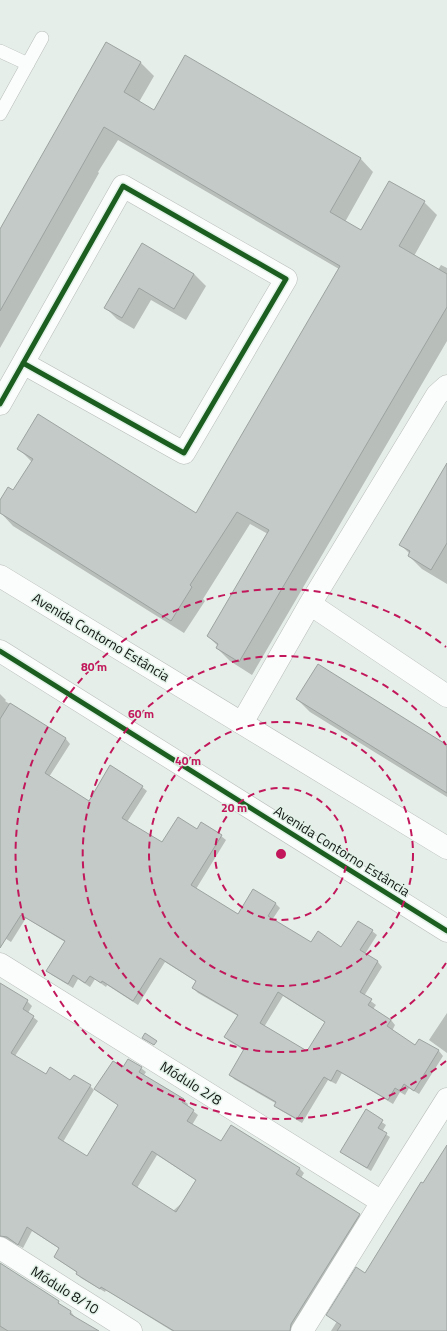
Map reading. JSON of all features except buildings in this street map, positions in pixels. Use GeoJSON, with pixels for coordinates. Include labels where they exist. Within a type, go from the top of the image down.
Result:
{"type":"FeatureCollection","features":[{"type":"Feature","properties":{"kind":"street"},"geometry":{"type":"LineString","coordinates":[[0,404],[23,363],[123,186],[286,279],[184,453],[23,363]]}},
{"type":"Feature","properties":{"kind":"street"},"geometry":{"type":"LineString","coordinates":[[242,723],[310,604],[436,395],[447,386]]}},
{"type":"Feature","properties":{"kind":"street","name":"Avenida Contorno Estância"},"geometry":{"type":"LineString","coordinates":[[0,576],[447,848]]}},
{"type":"Feature","properties":{"kind":"street"},"geometry":{"type":"LineString","coordinates":[[310,604],[447,696]]}},
{"type":"Feature","properties":{"kind":"street","name":"Avenida Contorno Estância"},"geometry":{"type":"LineString","coordinates":[[0,651],[447,931]]}},
{"type":"Feature","properties":{"kind":"street","name":"Módulo 2/8"},"geometry":{"type":"LineString","coordinates":[[0,964],[382,1202]]}},
{"type":"Feature","properties":{"kind":"street"},"geometry":{"type":"LineString","coordinates":[[302,1331],[447,1099]]}},
{"type":"Feature","properties":{"kind":"street","name":"Módulo 8/10"},"geometry":{"type":"LineString","coordinates":[[0,1248],[130,1331]]}},
{"type":"Feature","properties":{"kind":"lane"},"geometry":{"type":"LineString","coordinates":[[0,114],[42,38]]}},
{"type":"Feature","properties":{"kind":"lane"},"geometry":{"type":"LineString","coordinates":[[0,51],[28,64]]}},
{"type":"Feature","properties":{"kind":"cycle path"},"geometry":{"type":"LineString","coordinates":[[0,404],[123,186],[286,279],[184,453],[23,363]]}},
{"type":"Feature","properties":{"kind":"cycle path"},"geometry":{"type":"LineString","coordinates":[[0,651],[447,931]]}}]}
